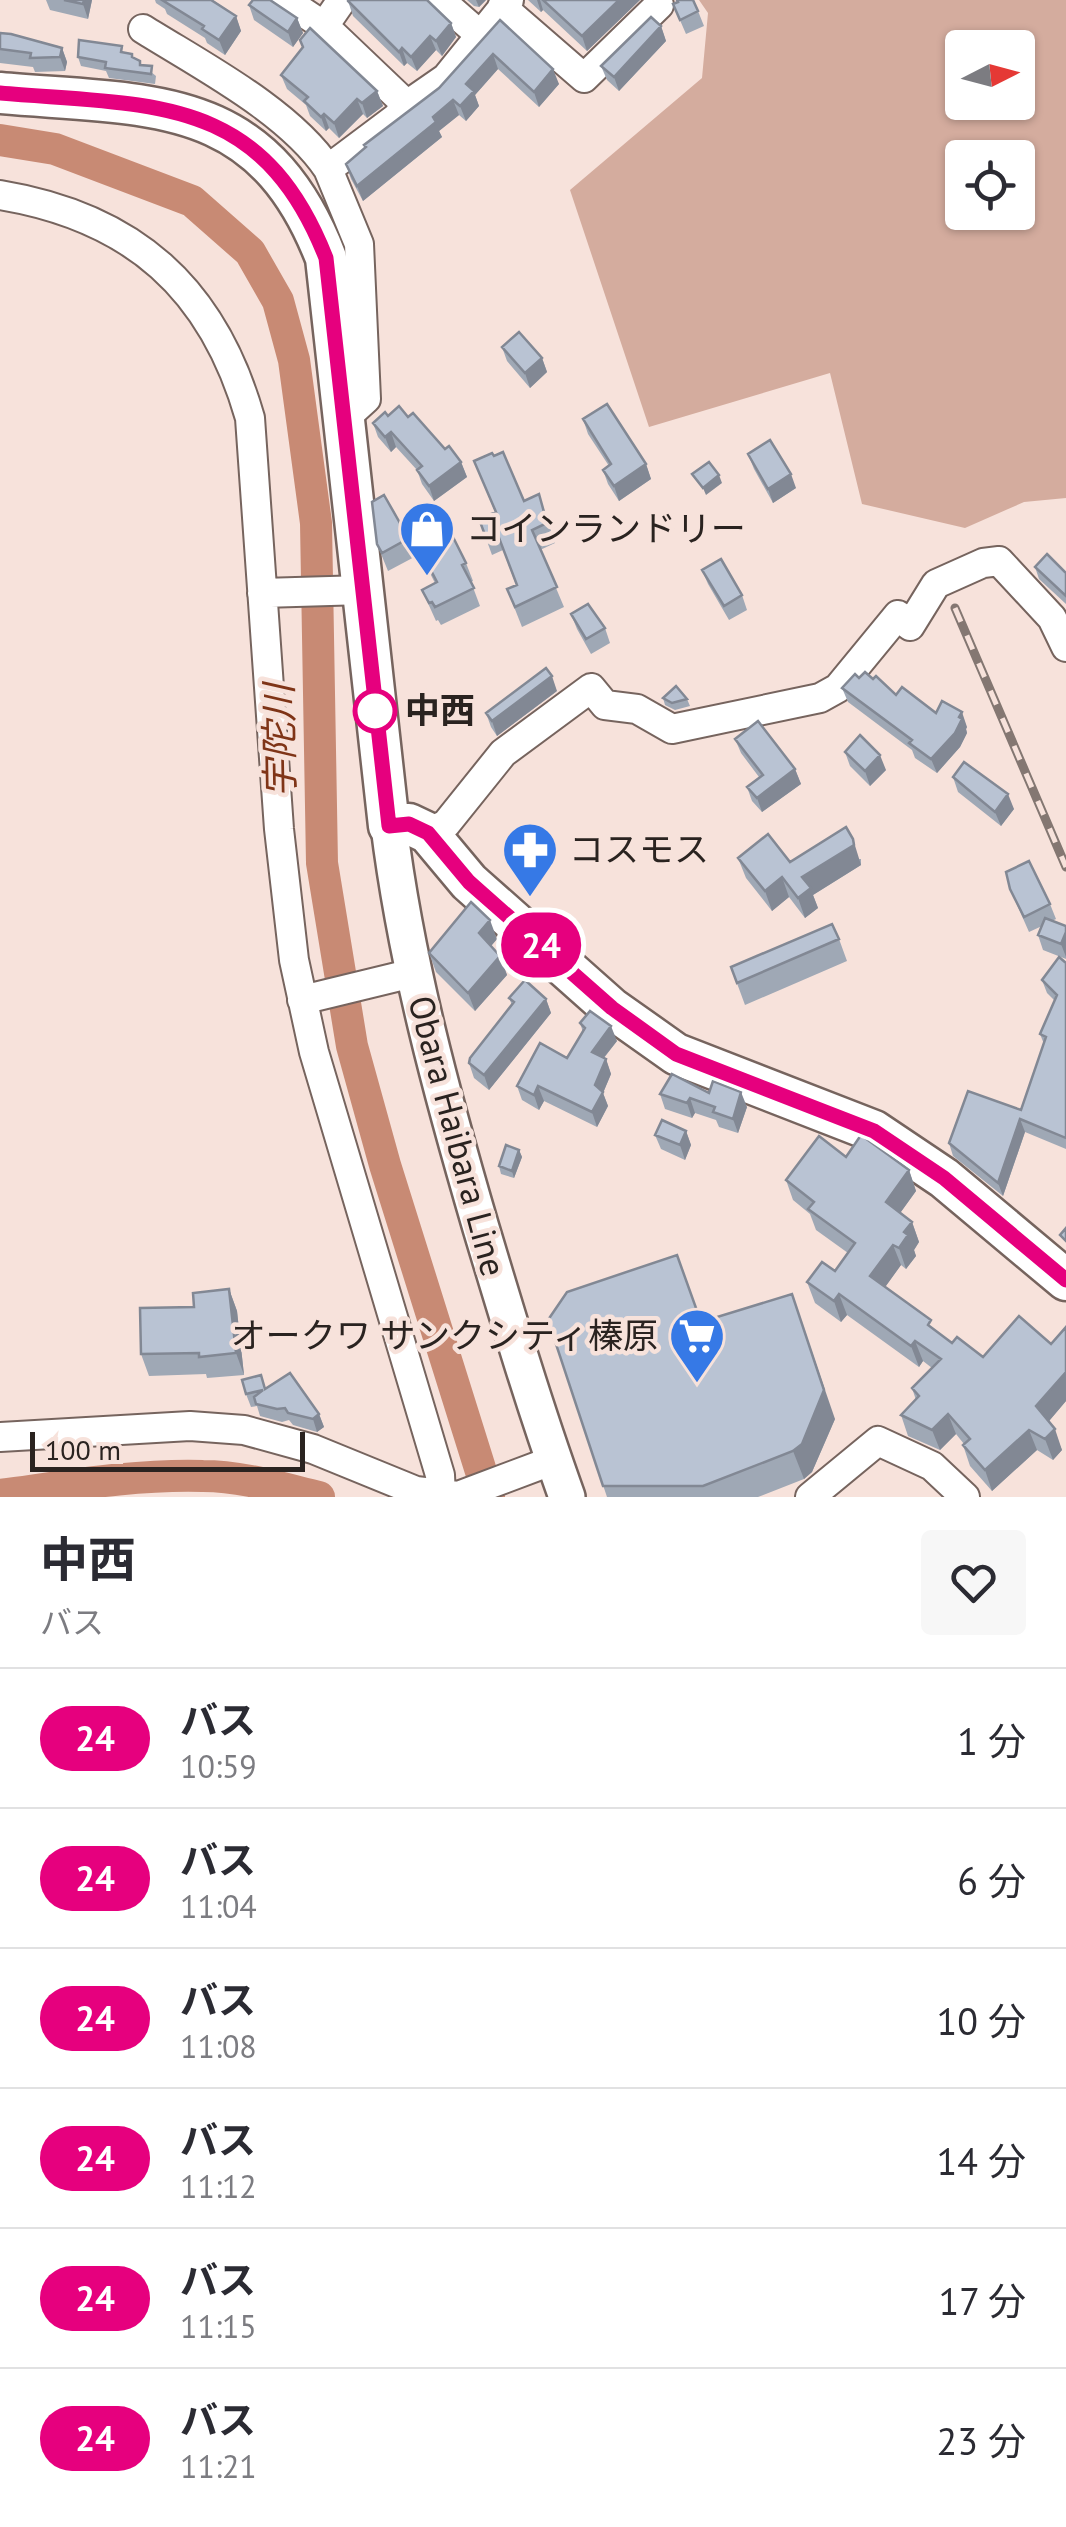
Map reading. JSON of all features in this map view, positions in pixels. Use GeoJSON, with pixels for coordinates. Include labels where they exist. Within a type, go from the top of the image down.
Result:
{"type":"FeatureCollection","features":[{"type":"Feature","properties":{"kind":"highway"},"geometry":{"type":"LineString","coordinates":[[0,93],[155,106],[216,125],[242,140],[274,168],[302,202],[326,258],[357,590],[374,702],[394,760],[408,829],[612,1008],[676,1054],[874,1131],[944,1178],[1066,1280]]}},
{"type":"Feature","properties":{"kind":"main road","name":"Obara Haibara Line"},"geometry":{"type":"LineString","coordinates":[[408,829],[399,976],[454,1135],[526,1382],[538,1466],[567,1497]]}},
{"type":"Feature","properties":{"kind":"street"},"geometry":{"type":"LineString","coordinates":[[285,0],[324,26],[407,105]]}},
{"type":"Feature","properties":{"kind":"street"},"geometry":{"type":"LineString","coordinates":[[324,26],[342,0]]}},
{"type":"Feature","properties":{"kind":"street"},"geometry":{"type":"LineString","coordinates":[[440,0],[479,34]]}},
{"type":"Feature","properties":{"kind":"street"},"geometry":{"type":"LineString","coordinates":[[328,170],[446,78],[506,3],[584,78],[659,6]]}},
{"type":"Feature","properties":{"kind":"street"},"geometry":{"type":"LineString","coordinates":[[143,28],[272,114],[317,152],[328,170],[359,244],[366,400],[344,419]]}},
{"type":"Feature","properties":{"kind":"street"},"geometry":{"type":"LineString","coordinates":[[0,195],[81,215],[118,234],[161,265],[208,318],[238,373],[250,418],[279,829],[314,1052],[440,1475],[441,1496]]}},
{"type":"Feature","properties":{"kind":"street"},"geometry":{"type":"LineString","coordinates":[[408,829],[446,824],[502,753],[591,688],[605,705],[637,708],[672,730],[820,698],[838,688],[898,615],[910,626],[936,584],[983,563],[999,561],[1052,618],[1066,647]]}},
{"type":"Feature","properties":{"kind":"street"},"geometry":{"type":"LineString","coordinates":[[265,593],[357,590]]}},
{"type":"Feature","properties":{"kind":"street"},"geometry":{"type":"LineString","coordinates":[[305,999],[399,976]]}},
{"type":"Feature","properties":{"kind":"street"},"geometry":{"type":"LineString","coordinates":[[0,1437],[190,1426],[244,1430],[314,1449],[416,1492],[441,1496],[458,1496],[538,1466]]}},
{"type":"Feature","properties":{"kind":"street"},"geometry":{"type":"LineString","coordinates":[[810,1497],[878,1441],[932,1466],[965,1497]]}},
{"type":"Feature","properties":{"kind":"shaded area"},"geometry":{"type":"Polygon","coordinates":[[[699,0],[1066,0],[1066,498],[1024,502],[965,528],[862,504],[830,373],[649,427],[570,190],[702,78],[708,13],[699,0]]]}},
{"type":"Feature","properties":{"kind":"building"},"geometry":{"type":"Polygon","coordinates":[[[162,0],[211,0],[236,16],[219,40],[162,0]]]}},
{"type":"Feature","properties":{"kind":"building"},"geometry":{"type":"Polygon","coordinates":[[[253,0],[270,0],[297,18],[288,32],[249,5],[253,0]]]}},
{"type":"Feature","properties":{"kind":"building"},"geometry":{"type":"Polygon","coordinates":[[[348,0],[427,0],[451,23],[436,41],[430,36],[411,57],[402,48],[399,52],[348,0]]]}},
{"type":"Feature","properties":{"kind":"building"},"geometry":{"type":"Polygon","coordinates":[[[543,0],[619,0],[582,36],[543,0]]]}},
{"type":"Feature","properties":{"kind":"building"},"geometry":{"type":"Polygon","coordinates":[[[677,0],[693,0],[698,11],[680,20],[673,4],[677,0]]]}},
{"type":"Feature","properties":{"kind":"building"},"geometry":{"type":"Polygon","coordinates":[[[651,17],[661,26],[614,77],[601,66],[651,17]]]}},
{"type":"Feature","properties":{"kind":"building"},"geometry":{"type":"Polygon","coordinates":[[[500,20],[553,69],[534,92],[493,54],[466,84],[474,91],[460,106],[453,100],[433,117],[436,122],[357,186],[346,164],[364,145],[439,88],[500,20]]]}},
{"type":"Feature","properties":{"kind":"building"},"geometry":{"type":"Polygon","coordinates":[[[310,28],[377,91],[362,103],[357,99],[334,123],[324,114],[321,117],[304,101],[308,97],[281,75],[303,47],[300,40],[310,28]]]}},
{"type":"Feature","properties":{"kind":"building"},"geometry":{"type":"Polygon","coordinates":[[[0,33],[62,48],[60,57],[30,58],[31,53],[0,49],[0,33]]]}},
{"type":"Feature","properties":{"kind":"building"},"geometry":{"type":"Polygon","coordinates":[[[79,40],[122,46],[121,52],[132,54],[140,65],[152,66],[151,74],[105,68],[106,62],[78,57],[79,40]]]}},
{"type":"Feature","properties":{"kind":"building"},"geometry":{"type":"Polygon","coordinates":[[[519,332],[542,358],[525,373],[502,347],[519,332]]]}},
{"type":"Feature","properties":{"kind":"building"},"geometry":{"type":"Polygon","coordinates":[[[607,404],[646,464],[614,486],[603,470],[611,464],[583,419],[607,404]]]}},
{"type":"Feature","properties":{"kind":"building"},"geometry":{"type":"Polygon","coordinates":[[[399,406],[408,417],[413,413],[461,462],[429,486],[417,470],[422,466],[391,432],[385,437],[373,423],[399,406]]]}},
{"type":"Feature","properties":{"kind":"building"},"geometry":{"type":"Polygon","coordinates":[[[770,440],[791,474],[768,489],[748,454],[770,440]]]}},
{"type":"Feature","properties":{"kind":"building"},"geometry":{"type":"Polygon","coordinates":[[[503,452],[524,501],[539,494],[547,523],[532,530],[557,587],[515,607],[507,589],[517,585],[496,530],[485,535],[479,519],[496,512],[474,461],[503,452]]]}},
{"type":"Feature","properties":{"kind":"building"},"geometry":{"type":"Polygon","coordinates":[[[709,462],[719,475],[703,488],[692,474],[709,462]]]}},
{"type":"Feature","properties":{"kind":"building"},"geometry":{"type":"Polygon","coordinates":[[[384,495],[400,523],[410,518],[416,530],[444,519],[474,588],[435,607],[429,603],[422,590],[437,582],[413,536],[382,553],[377,544],[372,502],[384,495]]]}},
{"type":"Feature","properties":{"kind":"building"},"geometry":{"type":"Polygon","coordinates":[[[1047,554],[1066,573],[1066,596],[1035,567],[1047,554]]]}},
{"type":"Feature","properties":{"kind":"building"},"geometry":{"type":"Polygon","coordinates":[[[721,559],[742,595],[724,606],[702,570],[721,559]]]}},
{"type":"Feature","properties":{"kind":"building"},"geometry":{"type":"Polygon","coordinates":[[[588,604],[605,628],[586,639],[571,614],[588,604]]]}},
{"type":"Feature","properties":{"kind":"building"},"geometry":{"type":"Polygon","coordinates":[[[546,668],[552,676],[492,721],[486,713],[546,668]]]}},
{"type":"Feature","properties":{"kind":"building"},"geometry":{"type":"Polygon","coordinates":[[[865,672],[873,679],[876,676],[896,695],[902,687],[936,713],[942,701],[962,712],[955,733],[931,759],[909,743],[912,740],[842,688],[855,674],[859,678],[865,672]]]}},
{"type":"Feature","properties":{"kind":"building"},"geometry":{"type":"Polygon","coordinates":[[[676,686],[687,699],[672,703],[663,698],[676,686]]]}},
{"type":"Feature","properties":{"kind":"building"},"geometry":{"type":"Polygon","coordinates":[[[758,721],[795,769],[757,798],[747,787],[763,775],[735,739],[758,721]]]}},
{"type":"Feature","properties":{"kind":"building"},"geometry":{"type":"Polygon","coordinates":[[[860,735],[880,755],[865,771],[845,752],[860,735]]]}},
{"type":"Feature","properties":{"kind":"building"},"geometry":{"type":"Polygon","coordinates":[[[964,762],[1008,794],[995,812],[953,777],[964,762]]]}},
{"type":"Feature","properties":{"kind":"building"},"geometry":{"type":"Polygon","coordinates":[[[846,827],[854,845],[802,877],[811,888],[798,898],[782,877],[765,891],[738,858],[768,834],[790,862],[846,827]]]}},
{"type":"Feature","properties":{"kind":"building"},"geometry":{"type":"Polygon","coordinates":[[[1029,861],[1050,904],[1024,917],[1006,872],[1029,861]]]}},
{"type":"Feature","properties":{"kind":"building"},"geometry":{"type":"Polygon","coordinates":[[[471,902],[490,920],[479,933],[500,956],[468,993],[429,953],[471,902]]]}},
{"type":"Feature","properties":{"kind":"building"},"geometry":{"type":"Polygon","coordinates":[[[1045,918],[1066,926],[1061,944],[1038,935],[1045,918]]]}},
{"type":"Feature","properties":{"kind":"building"},"geometry":{"type":"Polygon","coordinates":[[[832,924],[839,939],[737,983],[731,967],[832,924]]]}},
{"type":"Feature","properties":{"kind":"building"},"geometry":{"type":"Polygon","coordinates":[[[1059,957],[1066,963],[1066,1138],[1020,1119],[998,1183],[949,1143],[968,1091],[1021,1110],[1046,1037],[1040,1034],[1057,995],[1042,980],[1059,957]]]}},
{"type":"Feature","properties":{"kind":"building"},"geometry":{"type":"Polygon","coordinates":[[[525,980],[546,999],[484,1075],[469,1063],[470,1058],[514,1002],[509,998],[525,980]]]}},
{"type":"Feature","properties":{"kind":"building"},"geometry":{"type":"Polygon","coordinates":[[[590,1011],[611,1026],[592,1052],[606,1059],[595,1085],[603,1092],[592,1112],[538,1086],[534,1095],[517,1086],[540,1043],[567,1058],[585,1028],[580,1023],[590,1011]]]}},
{"type":"Feature","properties":{"kind":"building"},"geometry":{"type":"Polygon","coordinates":[[[672,1074],[709,1093],[713,1081],[741,1092],[733,1119],[690,1098],[687,1103],[660,1094],[672,1074]]]}},
{"type":"Feature","properties":{"kind":"building"},"geometry":{"type":"Polygon","coordinates":[[[662,1120],[686,1131],[680,1145],[655,1135],[662,1120]]]}},
{"type":"Feature","properties":{"kind":"building"},"geometry":{"type":"Polygon","coordinates":[[[861,1135],[909,1170],[886,1202],[912,1222],[904,1232],[908,1235],[899,1248],[893,1245],[870,1276],[931,1320],[928,1325],[952,1343],[957,1337],[983,1357],[1019,1316],[1051,1344],[1066,1327],[1066,1372],[1036,1406],[1055,1429],[1045,1439],[1029,1430],[985,1470],[963,1445],[970,1439],[948,1414],[932,1430],[901,1415],[919,1396],[912,1388],[941,1359],[915,1341],[911,1346],[839,1294],[834,1301],[807,1282],[822,1262],[835,1271],[855,1243],[808,1209],[814,1202],[786,1180],[819,1136],[846,1157],[861,1135]]]}},
{"type":"Feature","properties":{"kind":"building"},"geometry":{"type":"Polygon","coordinates":[[[506,1145],[519,1150],[512,1171],[499,1166],[506,1145]]]}},
{"type":"Feature","properties":{"kind":"building","name":"オークワ サンクシティ榛原"},"geometry":{"type":"Polygon","coordinates":[[[677,1255],[701,1322],[792,1294],[824,1390],[802,1444],[793,1451],[703,1486],[603,1486],[548,1320],[567,1292],[677,1255]]]}},
{"type":"Feature","properties":{"kind":"building"},"geometry":{"type":"Polygon","coordinates":[[[229,1289],[236,1353],[199,1357],[199,1353],[141,1354],[140,1308],[194,1307],[193,1293],[229,1289]]]}},
{"type":"Feature","properties":{"kind":"building"},"geometry":{"type":"Polygon","coordinates":[[[290,1373],[319,1414],[313,1419],[288,1413],[285,1408],[256,1404],[254,1397],[263,1390],[246,1394],[242,1380],[261,1375],[265,1389],[290,1373]]]}},
{"type":"Feature","properties":{"kind":"waterway","name":"宇陀川"},"geometry":{"type":"LineString","coordinates":[[0,140],[55,149],[192,201],[250,252],[278,301],[294,360],[316,523],[322,863],[352,1046],[385,1165],[489,1497]]}},
{"type":"Feature","properties":{"kind":"waterway"},"geometry":{"type":"LineString","coordinates":[[0,1495],[127,1479],[203,1476],[247,1480],[319,1497]]}},
{"type":"Feature","properties":{"kind":"railway"},"geometry":{"type":"LineString","coordinates":[[955,608],[1066,867]]}},
{"type":"Feature","properties":{"kind":"bus line","name":"24"},"geometry":{"type":"LineString","coordinates":[[0,93],[155,106],[216,125],[242,140],[285,179],[302,202],[326,258],[389,826],[409,824],[428,833],[469,882],[612,1008],[676,1054],[874,1131],[944,1178],[1066,1280]]}},
{"type":"Feature","properties":{"kind":"place","name":"コインランドリー"},"geometry":{"type":"Point","coordinates":[427,578]}},
{"type":"Feature","properties":{"kind":"place","name":"中西"},"geometry":{"type":"Point","coordinates":[375,711]}},
{"type":"Feature","properties":{"kind":"place","name":"コスモス"},"geometry":{"type":"Point","coordinates":[530,899]}},
{"type":"Feature","properties":{"kind":"place","name":"オークワ サンクシティ榛原"},"geometry":{"type":"Point","coordinates":[697,1385]}}]}
